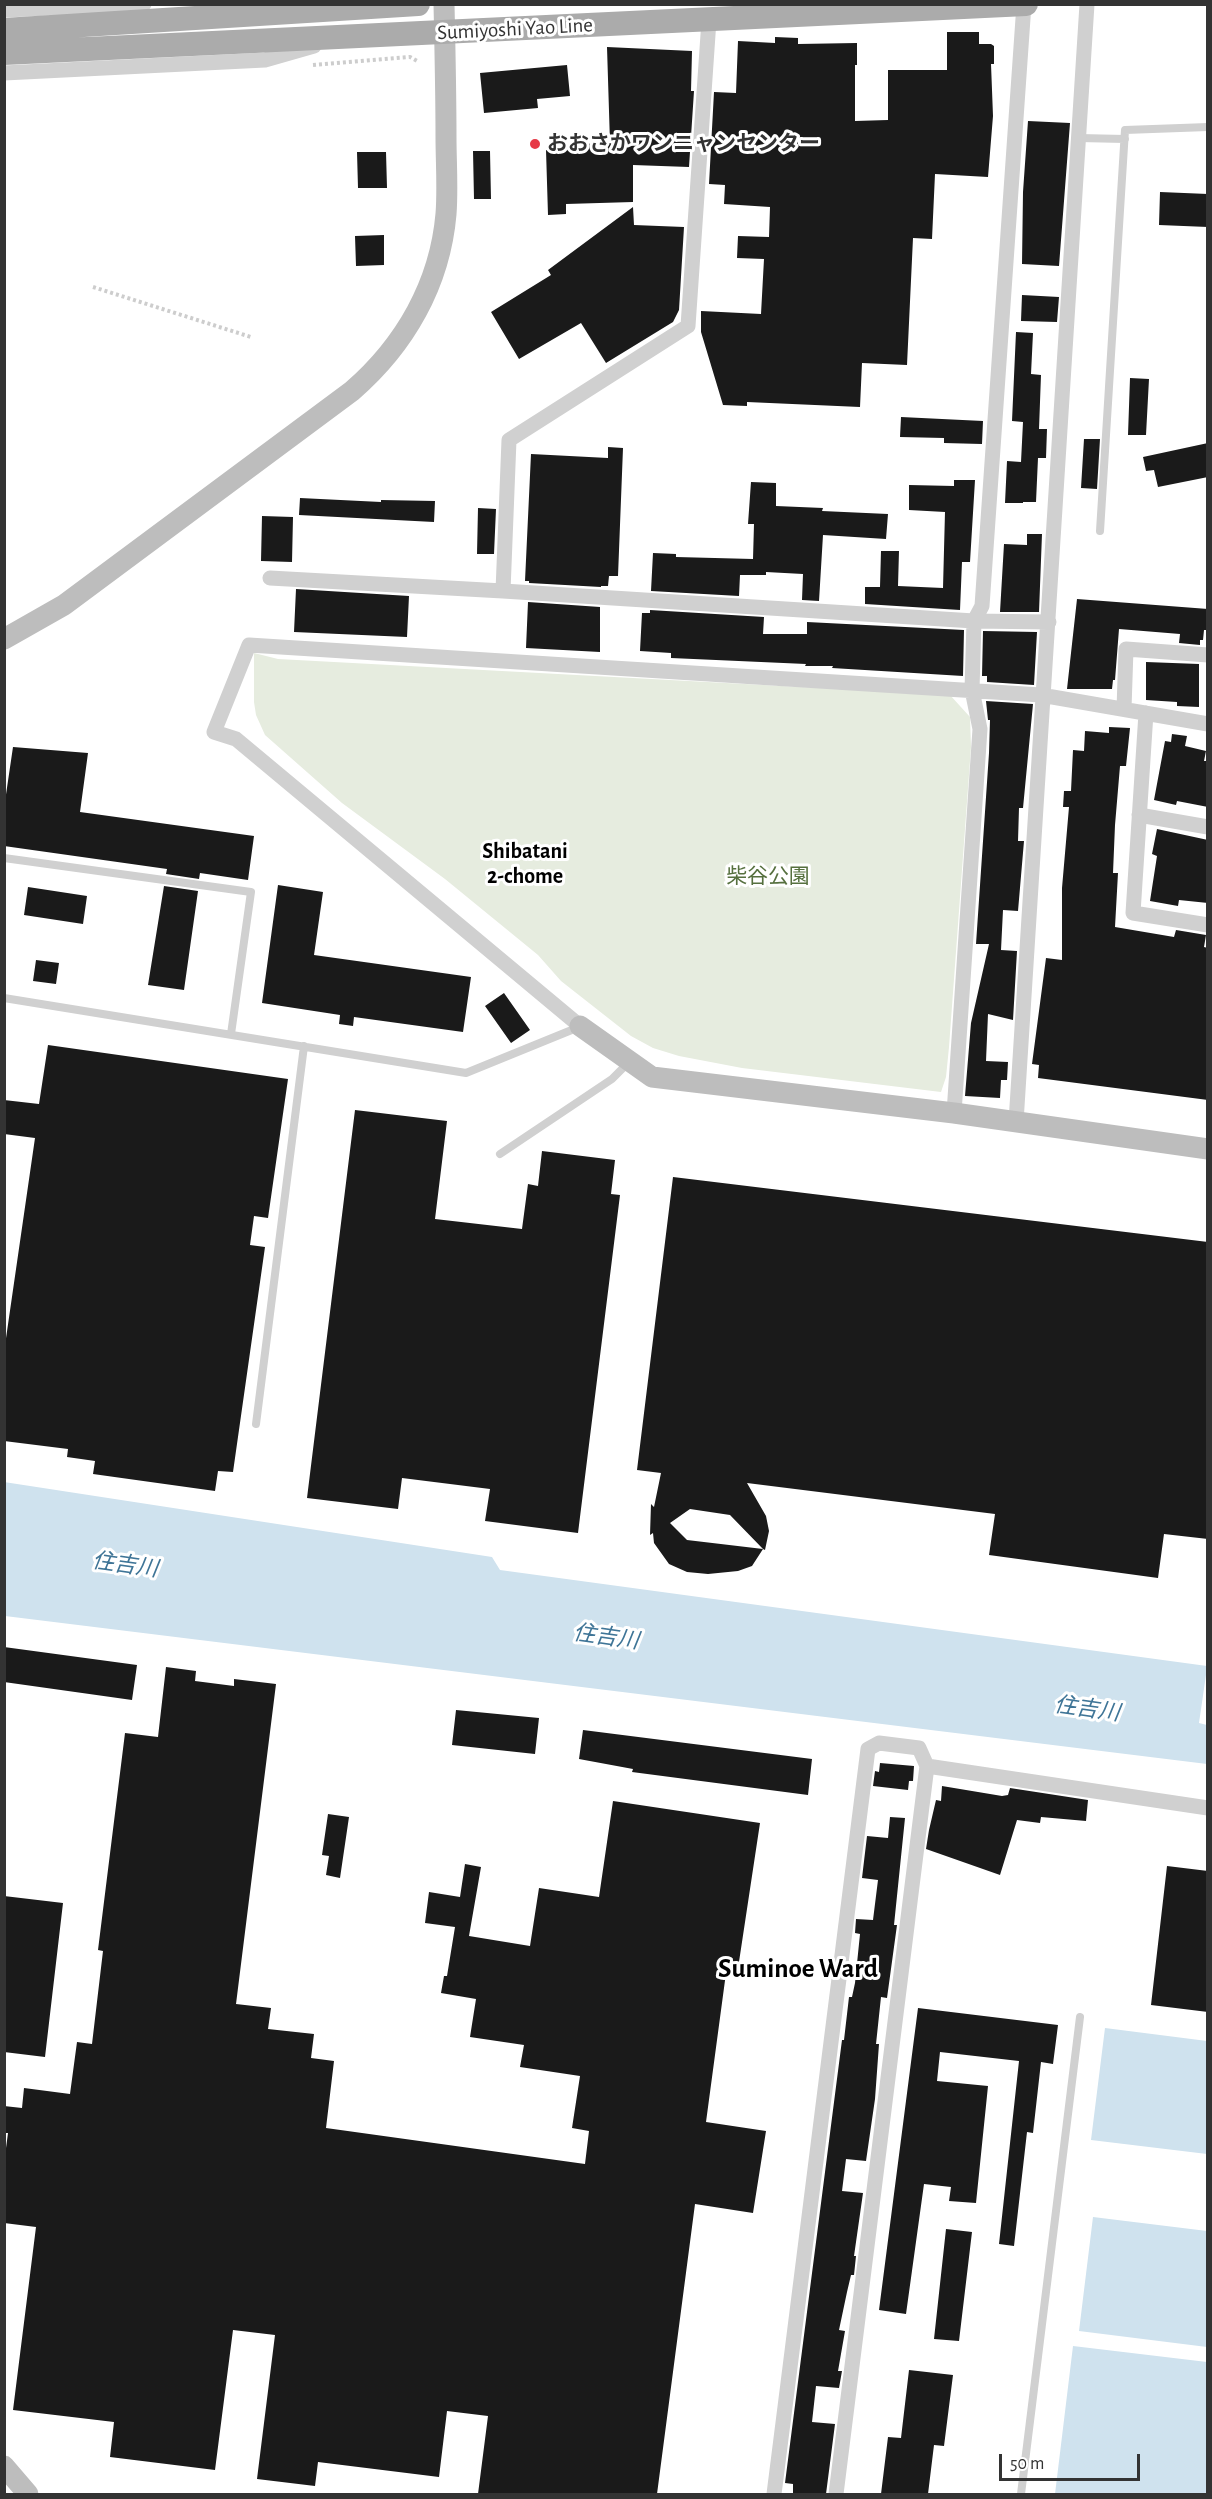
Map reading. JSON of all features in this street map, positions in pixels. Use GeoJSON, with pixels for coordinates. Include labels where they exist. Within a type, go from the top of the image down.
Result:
{"type":"FeatureCollection","features":[{"type":"Feature","properties":{"kind":"main road","name":"Sumiyoshi Yao Line"},"geometry":{"type":"LineString","coordinates":[[4,30],[314,7],[418,4]]}},
{"type":"Feature","properties":{"kind":"main road","name":"Sumiyoshi Yao Line"},"geometry":{"type":"LineString","coordinates":[[4,52],[1025,4]]}},
{"type":"Feature","properties":{"kind":"street"},"geometry":{"type":"LineString","coordinates":[[4,10],[144,4]]}},
{"type":"Feature","properties":{"kind":"street"},"geometry":{"type":"LineString","coordinates":[[4,639],[64,605],[352,391],[377,367],[409,327],[431,281],[441,248],[445,223],[447,197],[444,4]]}},
{"type":"Feature","properties":{"kind":"street"},"geometry":{"type":"LineString","coordinates":[[954,1113],[980,729],[972,690],[974,621],[982,606],[1025,4]]}},
{"type":"Feature","properties":{"kind":"street"},"geometry":{"type":"LineString","coordinates":[[1016,1122],[1041,695],[1049,622],[1087,4]]}},
{"type":"Feature","properties":{"kind":"street"},"geometry":{"type":"LineString","coordinates":[[503,591],[509,440],[688,326],[709,20]]}},
{"type":"Feature","properties":{"kind":"street"},"geometry":{"type":"LineString","coordinates":[[4,73],[265,60],[342,37]]}},
{"type":"Feature","properties":{"kind":"street"},"geometry":{"type":"LineString","coordinates":[[270,578],[974,621],[1049,622]]}},
{"type":"Feature","properties":{"kind":"street"},"geometry":{"type":"LineString","coordinates":[[1208,724],[1041,695],[249,645],[214,732],[236,739],[580,1026],[652,1077],[954,1113],[1208,1149]]}},
{"type":"Feature","properties":{"kind":"street"},"geometry":{"type":"LineString","coordinates":[[1124,709],[1126,649],[1208,655]]}},
{"type":"Feature","properties":{"kind":"street"},"geometry":{"type":"LineString","coordinates":[[1146,713],[1133,913],[1208,925]]}},
{"type":"Feature","properties":{"kind":"street"},"geometry":{"type":"LineString","coordinates":[[1139,815],[1208,827]]}},
{"type":"Feature","properties":{"kind":"street"},"geometry":{"type":"LineString","coordinates":[[774,2494],[868,1749],[879,1743],[919,1748],[927,1766],[836,2494]]}},
{"type":"Feature","properties":{"kind":"street"},"geometry":{"type":"LineString","coordinates":[[927,1766],[1208,1808]]}},
{"type":"Feature","properties":{"kind":"street"},"geometry":{"type":"LineString","coordinates":[[4,2466],[28,2494]]}},
{"type":"Feature","properties":{"kind":"lane"},"geometry":{"type":"LineString","coordinates":[[1100,531],[1125,130],[1208,127]]}},
{"type":"Feature","properties":{"kind":"lane"},"geometry":{"type":"LineString","coordinates":[[1079,138],[1125,139]]}},
{"type":"Feature","properties":{"kind":"lane"},"geometry":{"type":"LineString","coordinates":[[4,858],[251,892],[231,1035]]}},
{"type":"Feature","properties":{"kind":"lane"},"geometry":{"type":"LineString","coordinates":[[4,998],[466,1072],[580,1026]]}},
{"type":"Feature","properties":{"kind":"lane"},"geometry":{"type":"LineString","coordinates":[[256,1424],[304,1046]]}},
{"type":"Feature","properties":{"kind":"lane"},"geometry":{"type":"LineString","coordinates":[[500,1154],[612,1079],[630,1061]]}},
{"type":"Feature","properties":{"kind":"lane"},"geometry":{"type":"LineString","coordinates":[[1021,2494],[1080,2017]]}},
{"type":"Feature","properties":{"kind":"path"},"geometry":{"type":"LineString","coordinates":[[93,288],[250,337]]}},
{"type":"Feature","properties":{"kind":"green space","name":"柴谷公園"},"geometry":{"type":"Polygon","coordinates":[[[254,653],[278,659],[950,695],[970,717],[971,747],[949,1047],[946,1077],[941,1092],[742,1068],[679,1056],[653,1048],[631,1036],[561,981],[538,955],[445,879],[342,803],[265,735],[256,715],[254,702],[254,653]]]}},
{"type":"Feature","properties":{"kind":"water","name":"住吉川"},"geometry":{"type":"Polygon","coordinates":[[[4,1482],[492,1557],[500,1570],[1207,1666],[1207,1764],[5,1616],[4,1482]]]}},
{"type":"Feature","properties":{"kind":"water"},"geometry":{"type":"Polygon","coordinates":[[[1105,2028],[1207,2041],[1207,2154],[1091,2140],[1105,2028]]]}},
{"type":"Feature","properties":{"kind":"water"},"geometry":{"type":"Polygon","coordinates":[[[1093,2217],[1207,2231],[1207,2347],[1079,2331],[1093,2217]]]}},
{"type":"Feature","properties":{"kind":"water"},"geometry":{"type":"Polygon","coordinates":[[[1073,2346],[1207,2362],[1207,2494],[1055,2494],[1073,2346]]]}},
{"type":"Feature","properties":{"kind":"pier"},"geometry":{"type":"Polygon","coordinates":[[[1208,1668],[1207,1725],[1199,1723],[1208,1668]]]}},
{"type":"Feature","properties":{"kind":"building"},"geometry":{"type":"Polygon","coordinates":[[[947,32],[979,32],[979,44],[994,46],[994,64],[991,64],[993,116],[988,177],[935,174],[932,239],[913,238],[907,365],[862,363],[860,407],[747,402],[747,406],[723,405],[701,332],[701,311],[761,314],[764,259],[737,258],[738,236],[769,237],[770,207],[724,204],[725,185],[709,184],[714,92],[736,93],[738,41],[775,43],[775,37],[798,38],[798,44],[857,43],[855,121],[888,120],[888,70],[947,70],[947,32]]]}},
{"type":"Feature","properties":{"kind":"building"},"geometry":{"type":"Polygon","coordinates":[[[607,47],[692,51],[691,91],[694,91],[689,167],[633,165],[633,202],[566,204],[566,214],[548,215],[546,150],[581,149],[581,144],[610,143],[607,47]]]}},
{"type":"Feature","properties":{"kind":"building"},"geometry":{"type":"Polygon","coordinates":[[[567,65],[570,96],[537,99],[538,108],[484,113],[480,73],[567,65]]]}},
{"type":"Feature","properties":{"kind":"building"},"geometry":{"type":"Polygon","coordinates":[[[1028,121],[1070,123],[1059,266],[1022,264],[1023,192],[1028,121]]]}},
{"type":"Feature","properties":{"kind":"building"},"geometry":{"type":"Polygon","coordinates":[[[473,151],[490,151],[491,199],[474,199],[473,151]]]}},
{"type":"Feature","properties":{"kind":"building"},"geometry":{"type":"Polygon","coordinates":[[[357,152],[386,152],[387,188],[358,188],[357,152]]]}},
{"type":"Feature","properties":{"kind":"building"},"geometry":{"type":"Polygon","coordinates":[[[1160,192],[1208,194],[1208,227],[1159,225],[1160,192]]]}},
{"type":"Feature","properties":{"kind":"building"},"geometry":{"type":"Polygon","coordinates":[[[633,207],[634,225],[684,227],[679,310],[673,322],[606,363],[581,323],[519,359],[491,312],[551,275],[548,270],[633,207]]]}},
{"type":"Feature","properties":{"kind":"building"},"geometry":{"type":"Polygon","coordinates":[[[384,235],[384,265],[356,266],[355,236],[384,235]]]}},
{"type":"Feature","properties":{"kind":"building"},"geometry":{"type":"Polygon","coordinates":[[[1022,295],[1059,297],[1057,322],[1021,321],[1022,295]]]}},
{"type":"Feature","properties":{"kind":"building"},"geometry":{"type":"Polygon","coordinates":[[[1016,332],[1033,333],[1031,374],[1041,375],[1039,429],[1047,429],[1046,458],[1038,458],[1036,502],[1005,503],[1007,461],[1021,462],[1023,422],[1012,421],[1016,332]]]}},
{"type":"Feature","properties":{"kind":"building"},"geometry":{"type":"Polygon","coordinates":[[[1130,378],[1149,379],[1146,435],[1128,435],[1130,378]]]}},
{"type":"Feature","properties":{"kind":"building"},"geometry":{"type":"Polygon","coordinates":[[[901,417],[983,421],[982,444],[944,443],[944,438],[900,437],[901,417]]]}},
{"type":"Feature","properties":{"kind":"building"},"geometry":{"type":"Polygon","coordinates":[[[1084,439],[1100,439],[1097,489],[1081,488],[1084,439]]]}},
{"type":"Feature","properties":{"kind":"building"},"geometry":{"type":"Polygon","coordinates":[[[1208,443],[1208,477],[1158,487],[1154,470],[1146,471],[1143,457],[1208,443]]]}},
{"type":"Feature","properties":{"kind":"building"},"geometry":{"type":"Polygon","coordinates":[[[608,447],[623,448],[618,576],[609,576],[608,586],[601,587],[525,581],[531,454],[608,458],[608,447]]]}},
{"type":"Feature","properties":{"kind":"building"},"geometry":{"type":"Polygon","coordinates":[[[954,480],[975,480],[970,562],[962,562],[960,610],[865,604],[865,587],[880,587],[881,551],[899,551],[898,586],[943,588],[945,512],[909,510],[909,485],[954,486],[954,480]]]}},
{"type":"Feature","properties":{"kind":"building"},"geometry":{"type":"Polygon","coordinates":[[[751,482],[776,483],[776,506],[888,514],[886,539],[823,535],[819,601],[802,600],[803,574],[766,572],[766,575],[740,575],[739,596],[651,591],[653,553],[676,554],[676,557],[753,559],[754,524],[748,524],[751,482]]]}},
{"type":"Feature","properties":{"kind":"building"},"geometry":{"type":"Polygon","coordinates":[[[300,498],[381,502],[381,500],[435,501],[434,522],[299,515],[300,498]]]}},
{"type":"Feature","properties":{"kind":"building"},"geometry":{"type":"Polygon","coordinates":[[[478,508],[496,509],[494,554],[477,554],[478,508]]]}},
{"type":"Feature","properties":{"kind":"building"},"geometry":{"type":"Polygon","coordinates":[[[262,516],[293,517],[292,562],[261,561],[262,516]]]}},
{"type":"Feature","properties":{"kind":"building"},"geometry":{"type":"Polygon","coordinates":[[[1027,534],[1042,534],[1039,612],[1000,612],[1004,544],[1027,545],[1027,534]]]}},
{"type":"Feature","properties":{"kind":"building"},"geometry":{"type":"Polygon","coordinates":[[[296,589],[409,596],[407,637],[294,632],[296,589]]]}},
{"type":"Feature","properties":{"kind":"building"},"geometry":{"type":"Polygon","coordinates":[[[1077,599],[1208,609],[1208,630],[1204,630],[1200,645],[1179,643],[1180,634],[1119,629],[1115,680],[1113,680],[1112,689],[1067,689],[1077,599]]]}},
{"type":"Feature","properties":{"kind":"building"},"geometry":{"type":"Polygon","coordinates":[[[528,602],[600,607],[600,652],[526,648],[528,602]]]}},
{"type":"Feature","properties":{"kind":"building"},"geometry":{"type":"Polygon","coordinates":[[[650,610],[764,617],[763,634],[807,634],[807,622],[964,630],[963,676],[805,666],[806,664],[671,658],[671,653],[640,651],[642,613],[650,613],[650,610]]]}},
{"type":"Feature","properties":{"kind":"building"},"geometry":{"type":"Polygon","coordinates":[[[983,631],[1037,632],[1034,685],[987,682],[987,676],[982,676],[983,631]]]}},
{"type":"Feature","properties":{"kind":"building"},"geometry":{"type":"Polygon","coordinates":[[[1146,662],[1199,664],[1199,707],[1177,706],[1177,702],[1146,700],[1146,662]]]}},
{"type":"Feature","properties":{"kind":"building"},"geometry":{"type":"Polygon","coordinates":[[[986,701],[1033,704],[1023,808],[1019,808],[1018,841],[1024,841],[1018,911],[1003,910],[1001,950],[1017,951],[1013,1020],[988,1014],[986,1061],[1008,1062],[1007,1080],[1001,1080],[1000,1098],[965,1096],[971,1023],[989,944],[976,944],[989,753],[990,720],[988,720],[986,701]]]}},
{"type":"Feature","properties":{"kind":"building"},"geometry":{"type":"Polygon","coordinates":[[[1109,727],[1130,728],[1126,766],[1120,766],[1115,825],[1113,873],[1118,873],[1115,927],[1174,937],[1176,930],[1206,935],[1204,947],[1208,948],[1208,1100],[1038,1078],[1039,1065],[1032,1064],[1046,958],[1062,960],[1062,888],[1069,807],[1063,807],[1064,791],[1071,791],[1073,750],[1084,751],[1085,731],[1109,733],[1109,727]]]}},
{"type":"Feature","properties":{"kind":"building"},"geometry":{"type":"Polygon","coordinates":[[[1172,734],[1187,736],[1185,746],[1206,751],[1204,761],[1208,761],[1208,807],[1177,801],[1176,805],[1154,800],[1165,741],[1171,742],[1172,734]]]}},
{"type":"Feature","properties":{"kind":"building"},"geometry":{"type":"Polygon","coordinates":[[[13,747],[88,753],[80,812],[254,836],[248,880],[200,873],[199,879],[166,874],[167,869],[4,846],[4,808],[13,747]]]}},
{"type":"Feature","properties":{"kind":"building"},"geometry":{"type":"Polygon","coordinates":[[[1157,829],[1208,840],[1208,903],[1179,900],[1178,906],[1150,901],[1157,856],[1152,854],[1157,829]]]}},
{"type":"Feature","properties":{"kind":"building"},"geometry":{"type":"Polygon","coordinates":[[[278,885],[323,892],[314,955],[471,977],[463,1032],[354,1017],[353,1026],[339,1024],[340,1015],[262,1003],[278,885]]]}},
{"type":"Feature","properties":{"kind":"building"},"geometry":{"type":"Polygon","coordinates":[[[164,886],[198,891],[184,990],[148,985],[164,886]]]}},
{"type":"Feature","properties":{"kind":"building"},"geometry":{"type":"Polygon","coordinates":[[[28,887],[87,896],[83,924],[24,915],[28,887]]]}},
{"type":"Feature","properties":{"kind":"building"},"geometry":{"type":"Polygon","coordinates":[[[36,960],[59,963],[56,984],[33,981],[36,960]]]}},
{"type":"Feature","properties":{"kind":"building"},"geometry":{"type":"Polygon","coordinates":[[[504,993],[530,1030],[511,1043],[485,1006],[504,993]]]}},
{"type":"Feature","properties":{"kind":"building"},"geometry":{"type":"Polygon","coordinates":[[[48,1045],[288,1079],[268,1218],[254,1216],[250,1245],[265,1247],[233,1472],[218,1471],[215,1491],[93,1474],[95,1461],[67,1457],[68,1449],[4,1441],[4,1352],[35,1138],[4,1134],[4,1100],[39,1104],[48,1045]]]}},
{"type":"Feature","properties":{"kind":"building"},"geometry":{"type":"Polygon","coordinates":[[[355,1110],[447,1121],[435,1219],[522,1229],[528,1184],[538,1186],[542,1151],[615,1160],[611,1194],[620,1195],[578,1533],[485,1521],[490,1489],[402,1478],[398,1509],[307,1498],[355,1110]]]}},
{"type":"Feature","properties":{"kind":"building"},"geometry":{"type":"Polygon","coordinates":[[[673,1177],[1208,1242],[1208,1539],[1164,1534],[1158,1578],[989,1555],[995,1514],[747,1483],[766,1516],[769,1531],[765,1550],[763,1549],[752,1566],[738,1571],[708,1574],[687,1572],[669,1564],[654,1543],[653,1533],[650,1535],[651,1504],[654,1507],[661,1473],[637,1470],[673,1177]],[[690,1509],[670,1523],[687,1540],[763,1549],[730,1515],[690,1509]]]}},
{"type":"Feature","properties":{"kind":"building"},"geometry":{"type":"Polygon","coordinates":[[[4,1647],[137,1665],[132,1700],[4,1682],[4,1647]]]}},
{"type":"Feature","properties":{"kind":"building"},"geometry":{"type":"Polygon","coordinates":[[[166,1667],[196,1671],[195,1681],[234,1686],[234,1679],[276,1684],[236,2004],[271,2008],[268,2029],[314,2034],[311,2058],[334,2061],[326,2128],[585,2164],[589,2131],[572,2128],[580,2076],[520,2067],[524,2045],[470,2037],[476,1999],[441,1993],[444,1976],[447,1976],[455,1927],[425,1923],[429,1892],[460,1897],[465,1864],[481,1867],[469,1936],[530,1946],[539,1888],[599,1897],[613,1801],[760,1823],[737,1975],[726,1973],[706,2122],[766,2131],[753,2213],[695,2204],[657,2494],[478,2494],[488,2416],[447,2411],[439,2477],[318,2462],[315,2486],[257,2479],[275,2335],[233,2330],[215,2470],[110,2457],[114,2422],[13,2410],[36,2227],[4,2223],[4,2163],[8,2133],[4,2133],[4,2106],[22,2108],[24,2088],[70,2094],[77,2042],[92,2044],[103,1951],[98,1950],[125,1733],[158,1737],[166,1667]]]}},
{"type":"Feature","properties":{"kind":"building"},"geometry":{"type":"Polygon","coordinates":[[[456,1710],[539,1718],[535,1754],[452,1745],[456,1710]]]}},
{"type":"Feature","properties":{"kind":"building"},"geometry":{"type":"Polygon","coordinates":[[[583,1730],[812,1759],[808,1795],[632,1772],[633,1769],[579,1759],[583,1730]]]}},
{"type":"Feature","properties":{"kind":"building"},"geometry":{"type":"Polygon","coordinates":[[[880,1763],[914,1766],[913,1781],[909,1781],[908,1790],[873,1786],[875,1771],[879,1772],[880,1763]]]}},
{"type":"Feature","properties":{"kind":"building"},"geometry":{"type":"Polygon","coordinates":[[[942,1786],[1002,1796],[1008,1795],[1010,1788],[1088,1800],[1086,1821],[1041,1817],[1040,1823],[1017,1820],[1000,1875],[926,1849],[936,1800],[941,1801],[942,1786]]]}},
{"type":"Feature","properties":{"kind":"building"},"geometry":{"type":"Polygon","coordinates":[[[328,1814],[349,1817],[340,1878],[326,1875],[329,1856],[322,1855],[328,1814]]]}},
{"type":"Feature","properties":{"kind":"building"},"geometry":{"type":"Polygon","coordinates":[[[890,1817],[905,1818],[894,1925],[897,1925],[887,1998],[881,1997],[876,2044],[879,2044],[875,2099],[866,2161],[846,2159],[842,2191],[863,2193],[854,2256],[856,2256],[854,2275],[851,2275],[839,2330],[845,2331],[838,2371],[842,2371],[839,2388],[816,2386],[812,2422],[835,2424],[826,2494],[793,2494],[793,2484],[785,2483],[842,2040],[844,2040],[849,1997],[852,1997],[855,1983],[860,1934],[855,1933],[856,1919],[873,1920],[878,1880],[862,1878],[867,1836],[888,1838],[890,1817]]]}},
{"type":"Feature","properties":{"kind":"building"},"geometry":{"type":"Polygon","coordinates":[[[1167,1866],[1208,1871],[1208,2012],[1151,2005],[1167,1866]]]}},
{"type":"Feature","properties":{"kind":"building"},"geometry":{"type":"Polygon","coordinates":[[[4,1896],[63,1903],[45,2057],[4,2052],[4,1896]]]}},
{"type":"Feature","properties":{"kind":"building"},"geometry":{"type":"Polygon","coordinates":[[[918,2008],[1058,2025],[1053,2064],[1041,2062],[1033,2133],[1027,2132],[1014,2246],[999,2244],[1019,2061],[940,2052],[937,2081],[988,2086],[976,2203],[949,2201],[951,2187],[924,2184],[906,2314],[879,2310],[918,2008]]]}},
{"type":"Feature","properties":{"kind":"building"},"geometry":{"type":"Polygon","coordinates":[[[946,2229],[972,2232],[959,2341],[934,2339],[946,2229]]]}},
{"type":"Feature","properties":{"kind":"building"},"geometry":{"type":"Polygon","coordinates":[[[909,2370],[953,2375],[944,2446],[934,2445],[928,2494],[881,2494],[888,2437],[901,2438],[909,2370]]]}},
{"type":"Feature","properties":{"kind":"place","name":"おおさかワンニャンセンター"},"geometry":{"type":"Point","coordinates":[535,144]}},
{"type":"Feature","properties":{"kind":"district","name":"Shibatani 2-chome"},"geometry":{"type":"Point","coordinates":[525,864]}},
{"type":"Feature","properties":{"kind":"district","name":"Suminoe Ward"},"geometry":{"type":"Point","coordinates":[798,1969]}}]}
